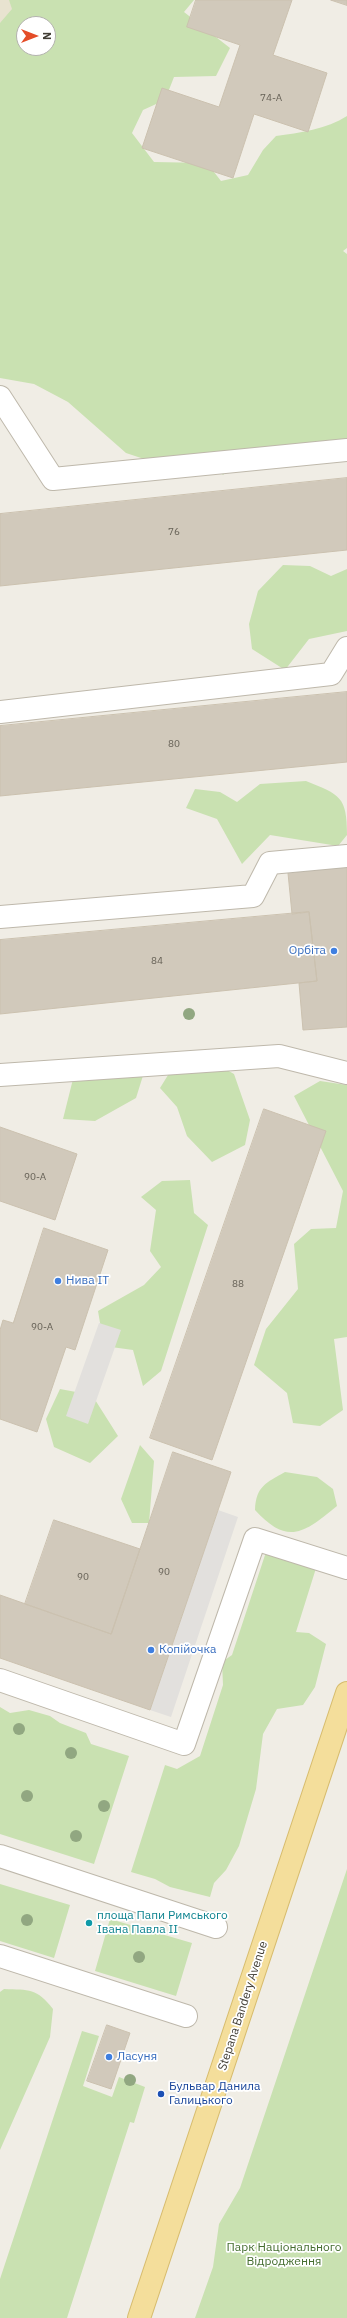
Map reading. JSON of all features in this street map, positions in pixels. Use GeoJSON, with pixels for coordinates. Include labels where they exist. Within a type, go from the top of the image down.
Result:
{"type":"FeatureCollection","features":[{"type":"Feature","properties":{"kind":"main road","name":"Stepana Bandery Avenue"},"geometry":{"type":"LineString","coordinates":[[139,2318],[347,1693]]}},
{"type":"Feature","properties":{"kind":"street"},"geometry":{"type":"LineString","coordinates":[[0,397],[53,480],[347,450]]}},
{"type":"Feature","properties":{"kind":"street"},"geometry":{"type":"LineString","coordinates":[[0,712],[331,674],[347,648]]}},
{"type":"Feature","properties":{"kind":"street"},"geometry":{"type":"LineString","coordinates":[[0,917],[253,896],[270,863],[347,856]]}},
{"type":"Feature","properties":{"kind":"street"},"geometry":{"type":"LineString","coordinates":[[0,1075],[279,1056],[347,1073]]}},
{"type":"Feature","properties":{"kind":"street"},"geometry":{"type":"LineString","coordinates":[[0,1680],[184,1744],[255,1539],[347,1568]]}},
{"type":"Feature","properties":{"kind":"street"},"geometry":{"type":"LineString","coordinates":[[0,1856],[216,1927]]}},
{"type":"Feature","properties":{"kind":"street"},"geometry":{"type":"LineString","coordinates":[[0,1956],[186,2016]]}},
{"type":"Feature","properties":{"kind":"shaded area"},"geometry":{"type":"Polygon","coordinates":[[[0,0],[28,0],[23,16],[16,16],[16,36],[0,85],[0,0]]]}},
{"type":"Feature","properties":{"kind":"shaded area"},"geometry":{"type":"Polygon","coordinates":[[[99,1323],[121,1330],[88,1424],[66,1416],[99,1323]]]}},
{"type":"Feature","properties":{"kind":"shaded area"},"geometry":{"type":"Polygon","coordinates":[[[218,1510],[238,1517],[171,1717],[150,1710],[218,1510]]]}},
{"type":"Feature","properties":{"kind":"green space"},"geometry":{"type":"Polygon","coordinates":[[[9,0],[194,0],[184,12],[230,48],[216,76],[174,77],[165,100],[143,110],[132,133],[154,162],[207,163],[221,181],[248,175],[263,150],[276,136],[303,132],[322,127],[347,116],[347,248],[343,251],[347,254],[347,439],[249,452],[223,475],[206,459],[150,461],[126,453],[68,402],[34,384],[0,378],[0,23],[12,9],[9,0]]]}},
{"type":"Feature","properties":{"kind":"green space"},"geometry":{"type":"Polygon","coordinates":[[[283,565],[310,566],[331,576],[347,569],[347,631],[309,639],[285,670],[252,649],[249,624],[258,591],[283,565]]]}},
{"type":"Feature","properties":{"kind":"green space"},"geometry":{"type":"Polygon","coordinates":[[[306,781],[334,794],[343,804],[347,822],[347,835],[338,846],[270,835],[242,864],[217,819],[186,808],[195,789],[220,792],[237,802],[260,784],[306,781]]]}},
{"type":"Feature","properties":{"kind":"green space"},"geometry":{"type":"Polygon","coordinates":[[[204,1057],[234,1074],[250,1120],[245,1145],[212,1162],[187,1136],[177,1107],[160,1088],[178,1059],[204,1057]]]}},
{"type":"Feature","properties":{"kind":"green space"},"geometry":{"type":"Polygon","coordinates":[[[146,1066],[136,1098],[95,1121],[63,1119],[76,1067],[146,1066]]]}},
{"type":"Feature","properties":{"kind":"green space"},"geometry":{"type":"Polygon","coordinates":[[[320,1081],[347,1085],[347,1337],[334,1339],[343,1410],[320,1426],[293,1423],[287,1393],[254,1365],[266,1329],[298,1289],[294,1244],[311,1229],[336,1228],[343,1191],[294,1096],[320,1081]]]}},
{"type":"Feature","properties":{"kind":"green space"},"geometry":{"type":"Polygon","coordinates":[[[190,1180],[194,1213],[208,1225],[161,1371],[143,1386],[133,1350],[104,1346],[98,1311],[144,1285],[161,1267],[150,1251],[156,1210],[141,1197],[162,1181],[190,1180]]]}},
{"type":"Feature","properties":{"kind":"green space"},"geometry":{"type":"Polygon","coordinates":[[[60,1389],[92,1395],[118,1436],[90,1463],[54,1447],[46,1419],[60,1389]]]}},
{"type":"Feature","properties":{"kind":"green space"},"geometry":{"type":"Polygon","coordinates":[[[140,1445],[154,1461],[149,1523],[132,1523],[121,1499],[140,1445]]]}},
{"type":"Feature","properties":{"kind":"green space"},"geometry":{"type":"Polygon","coordinates":[[[285,1472],[317,1477],[333,1489],[337,1506],[305,1529],[296,1532],[287,1532],[277,1528],[255,1510],[257,1495],[263,1486],[285,1472]]]}},
{"type":"Feature","properties":{"kind":"green space"},"geometry":{"type":"Polygon","coordinates":[[[267,1549],[317,1565],[296,1632],[309,1633],[326,1644],[315,1687],[303,1705],[277,1709],[263,1734],[256,1789],[239,1846],[226,1870],[214,1883],[210,1897],[170,1887],[155,1879],[131,1872],[165,1765],[177,1769],[200,1756],[223,1685],[222,1662],[232,1655],[267,1549]]]}},
{"type":"Feature","properties":{"kind":"green space"},"geometry":{"type":"Polygon","coordinates":[[[0,1707],[10,1713],[29,1710],[50,1716],[60,1723],[86,1733],[91,1744],[129,1756],[94,1864],[0,1834],[0,1707]]]}},
{"type":"Feature","properties":{"kind":"green space","name":"Парк Національного Відродження"},"geometry":{"type":"Polygon","coordinates":[[[347,1869],[347,2318],[195,2318],[213,2267],[219,2224],[240,2188],[347,1869]]]}},
{"type":"Feature","properties":{"kind":"green space"},"geometry":{"type":"Polygon","coordinates":[[[0,1884],[70,1905],[54,1958],[0,1941],[0,1884]]]}},
{"type":"Feature","properties":{"kind":"green space"},"geometry":{"type":"Polygon","coordinates":[[[110,1919],[192,1943],[176,1996],[95,1971],[110,1919]]]}},
{"type":"Feature","properties":{"kind":"green space"},"geometry":{"type":"Polygon","coordinates":[[[4,1989],[26,1990],[37,1994],[42,1997],[53,2009],[50,2037],[0,2150],[0,1992],[4,1989]]]}},
{"type":"Feature","properties":{"kind":"green space"},"geometry":{"type":"Polygon","coordinates":[[[82,2031],[99,2036],[83,2086],[112,2097],[119,2077],[145,2087],[134,2123],[130,2122],[67,2318],[0,2318],[0,2279],[82,2031]]]}},
{"type":"Feature","properties":{"kind":"building"},"geometry":{"type":"Polygon","coordinates":[[[196,0],[292,0],[273,55],[327,73],[308,132],[254,114],[233,178],[142,148],[162,88],[219,107],[240,45],[187,27],[196,0]]]}},
{"type":"Feature","properties":{"kind":"building"},"geometry":{"type":"Polygon","coordinates":[[[331,0],[347,0],[347,5],[331,0]]]}},
{"type":"Feature","properties":{"kind":"building"},"geometry":{"type":"Polygon","coordinates":[[[347,478],[347,550],[0,586],[0,514],[347,478]]]}},
{"type":"Feature","properties":{"kind":"building"},"geometry":{"type":"Polygon","coordinates":[[[347,692],[347,762],[0,796],[0,726],[347,692]]]}},
{"type":"Feature","properties":{"kind":"building"},"geometry":{"type":"Polygon","coordinates":[[[347,867],[347,1027],[303,1030],[299,983],[317,981],[309,912],[292,914],[288,873],[347,867]]]}},
{"type":"Feature","properties":{"kind":"building"},"geometry":{"type":"Polygon","coordinates":[[[309,912],[317,981],[0,1014],[0,940],[309,912]]]}},
{"type":"Feature","properties":{"kind":"building"},"geometry":{"type":"Polygon","coordinates":[[[264,1109],[326,1131],[212,1460],[150,1438],[264,1109]]]}},
{"type":"Feature","properties":{"kind":"building"},"geometry":{"type":"Polygon","coordinates":[[[0,1127],[77,1154],[55,1220],[0,1201],[0,1127]]]}},
{"type":"Feature","properties":{"kind":"building"},"geometry":{"type":"Polygon","coordinates":[[[44,1228],[108,1250],[75,1350],[66,1347],[37,1432],[0,1419],[0,1330],[3,1320],[13,1323],[44,1228]]]}},
{"type":"Feature","properties":{"kind":"building"},"geometry":{"type":"Polygon","coordinates":[[[173,1452],[231,1472],[150,1710],[0,1658],[0,1595],[111,1634],[173,1452]]]}},
{"type":"Feature","properties":{"kind":"building"},"geometry":{"type":"Polygon","coordinates":[[[54,1520],[140,1549],[111,1634],[25,1604],[54,1520]]]}},
{"type":"Feature","properties":{"kind":"building","name":"Ласуня"},"geometry":{"type":"Polygon","coordinates":[[[107,2025],[130,2033],[111,2089],[87,2081],[107,2025]]]}},
{"type":"Feature","properties":{"kind":"place","name":"Орбіта"},"geometry":{"type":"Point","coordinates":[334,951]}},
{"type":"Feature","properties":{"kind":"place","name":"Нива IT"},"geometry":{"type":"Point","coordinates":[58,1281]}},
{"type":"Feature","properties":{"kind":"place","name":"Копійочка"},"geometry":{"type":"Point","coordinates":[151,1650]}},
{"type":"Feature","properties":{"kind":"place","name":"площа Папи Римського Івана Павла ІІ"},"geometry":{"type":"Point","coordinates":[89,1923]}},
{"type":"Feature","properties":{"kind":"place","name":"Ласуня"},"geometry":{"type":"Point","coordinates":[109,2057]}},
{"type":"Feature","properties":{"kind":"place","name":"Бульвар Данила Галицького"},"geometry":{"type":"Point","coordinates":[161,2094]}}]}
